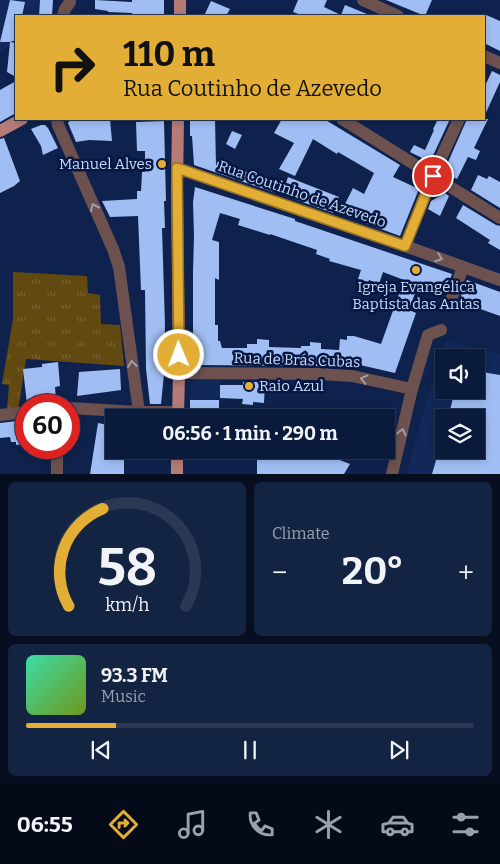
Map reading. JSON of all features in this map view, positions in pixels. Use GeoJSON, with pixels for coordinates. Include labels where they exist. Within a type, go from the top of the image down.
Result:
{"type":"FeatureCollection","features":[{"type":"Feature","properties":{"kind":"main road"},"geometry":{"type":"LineString","coordinates":[[180,0],[180,15]]}},
{"type":"Feature","properties":{"kind":"main road"},"geometry":{"type":"LineString","coordinates":[[0,131],[20,120]]}},
{"type":"Feature","properties":{"kind":"main road"},"geometry":{"type":"LineString","coordinates":[[178,120],[178,409]]}},
{"type":"Feature","properties":{"kind":"main road"},"geometry":{"type":"LineString","coordinates":[[176,474],[177,459]]}},
{"type":"Feature","properties":{"kind":"street"},"geometry":{"type":"LineString","coordinates":[[363,0],[396,15]]}},
{"type":"Feature","properties":{"kind":"street"},"geometry":{"type":"LineString","coordinates":[[63,15],[70,2]]}},
{"type":"Feature","properties":{"kind":"street"},"geometry":{"type":"LineString","coordinates":[[485,59],[500,63]]}},
{"type":"Feature","properties":{"kind":"street"},"geometry":{"type":"LineString","coordinates":[[57,120],[119,267],[139,409]]}},
{"type":"Feature","properties":{"kind":"street"},"geometry":{"type":"LineString","coordinates":[[344,120],[500,218]]}},
{"type":"Feature","properties":{"kind":"street"},"geometry":{"type":"LineString","coordinates":[[405,246],[458,120]]}},
{"type":"Feature","properties":{"kind":"street","name":"Rua Coutinho de Azevedo"},"geometry":{"type":"LineString","coordinates":[[177,168],[500,280]]}},
{"type":"Feature","properties":{"kind":"street"},"geometry":{"type":"LineString","coordinates":[[450,303],[463,267]]}},
{"type":"Feature","properties":{"kind":"street"},"geometry":{"type":"LineString","coordinates":[[392,474],[412,390],[428,335],[441,330]]}},
{"type":"Feature","properties":{"kind":"street","name":"Rua de Brás Cubas"},"geometry":{"type":"LineString","coordinates":[[179,373],[352,376],[412,390]]}},
{"type":"Feature","properties":{"kind":"street"},"geometry":{"type":"LineString","coordinates":[[80,409],[105,410]]}},
{"type":"Feature","properties":{"kind":"street"},"geometry":{"type":"LineString","coordinates":[[0,415],[15,413]]}},
{"type":"Feature","properties":{"kind":"street"},"geometry":{"type":"LineString","coordinates":[[56,474],[57,459]]}},
{"type":"Feature","properties":{"kind":"shaded area"},"geometry":{"type":"Polygon","coordinates":[[[0,0],[39,0],[38,15],[15,15],[15,42],[8,45],[0,54],[0,0]]]}},
{"type":"Feature","properties":{"kind":"shaded area"},"geometry":{"type":"Polygon","coordinates":[[[445,341],[479,349],[443,349],[445,341]]]}},
{"type":"Feature","properties":{"kind":"shaded area"},"geometry":{"type":"Polygon","coordinates":[[[485,350],[500,354],[500,474],[407,474],[435,374],[435,399],[485,399],[485,350]]]}},
{"type":"Feature","properties":{"kind":"shaded area"},"geometry":{"type":"Polygon","coordinates":[[[191,379],[220,379],[220,397],[214,397],[214,400],[191,400],[191,379]]]}},
{"type":"Feature","properties":{"kind":"green space"},"geometry":{"type":"Polygon","coordinates":[[[13,272],[87,276],[88,293],[100,295],[101,324],[120,325],[124,366],[26,359],[21,394],[15,394],[15,410],[7,409],[9,385],[2,384],[13,319],[13,272]]]}},
{"type":"Feature","properties":{"kind":"building"},"geometry":{"type":"Polygon","coordinates":[[[10,0],[25,2],[22,15],[15,15],[15,40],[0,42],[10,0]]]}},
{"type":"Feature","properties":{"kind":"building"},"geometry":{"type":"Polygon","coordinates":[[[40,0],[53,0],[52,15],[39,15],[40,0]]]}},
{"type":"Feature","properties":{"kind":"building"},"geometry":{"type":"Polygon","coordinates":[[[95,0],[132,2],[132,0],[164,0],[164,15],[132,15],[132,13],[108,12],[95,9],[95,0]]]}},
{"type":"Feature","properties":{"kind":"building"},"geometry":{"type":"Polygon","coordinates":[[[298,0],[327,0],[324,7],[341,15],[301,15],[293,12],[298,0]]]}},
{"type":"Feature","properties":{"kind":"building"},"geometry":{"type":"Polygon","coordinates":[[[386,0],[432,0],[425,15],[386,0]]]}},
{"type":"Feature","properties":{"kind":"building"},"geometry":{"type":"Polygon","coordinates":[[[211,1],[230,9],[227,15],[204,15],[211,1]]]}},
{"type":"Feature","properties":{"kind":"building"},"geometry":{"type":"Polygon","coordinates":[[[345,5],[370,15],[341,15],[345,5]]]}},
{"type":"Feature","properties":{"kind":"building"},"geometry":{"type":"Polygon","coordinates":[[[484,15],[500,21],[500,51],[485,44],[484,15]]]}},
{"type":"Feature","properties":{"kind":"building"},"geometry":{"type":"Polygon","coordinates":[[[10,42],[15,43],[15,76],[7,72],[10,42]]]}},
{"type":"Feature","properties":{"kind":"building"},"geometry":{"type":"Polygon","coordinates":[[[492,71],[500,75],[500,82],[485,115],[485,86],[492,71]]]}},
{"type":"Feature","properties":{"kind":"building"},"geometry":{"type":"Polygon","coordinates":[[[15,82],[15,114],[0,122],[0,90],[15,82]]]}},
{"type":"Feature","properties":{"kind":"building"},"geometry":{"type":"Polygon","coordinates":[[[488,119],[474,148],[480,151],[476,160],[468,157],[457,179],[444,173],[467,120],[488,119]]]}},
{"type":"Feature","properties":{"kind":"building"},"geometry":{"type":"Polygon","coordinates":[[[70,120],[110,120],[112,141],[89,140],[76,142],[68,123],[70,120]]]}},
{"type":"Feature","properties":{"kind":"building"},"geometry":{"type":"Polygon","coordinates":[[[190,120],[215,120],[216,166],[218,161],[285,186],[288,177],[339,197],[333,213],[277,192],[194,165],[192,136],[190,136],[190,120]]]}},
{"type":"Feature","properties":{"kind":"building"},"geometry":{"type":"Polygon","coordinates":[[[281,120],[326,120],[400,165],[393,177],[419,189],[400,236],[367,224],[369,218],[344,206],[353,188],[364,194],[374,173],[313,139],[295,176],[279,169],[294,143],[274,133],[281,120]]]}},
{"type":"Feature","properties":{"kind":"building"},"geometry":{"type":"Polygon","coordinates":[[[438,120],[450,120],[430,162],[410,152],[414,145],[425,150],[438,120]]]}},
{"type":"Feature","properties":{"kind":"building"},"geometry":{"type":"Polygon","coordinates":[[[164,121],[166,201],[164,201],[165,228],[162,228],[165,326],[164,374],[161,404],[150,404],[146,369],[145,290],[141,290],[138,216],[110,217],[102,201],[137,199],[137,191],[141,191],[142,172],[145,172],[145,151],[137,151],[136,122],[164,121]]]}},
{"type":"Feature","properties":{"kind":"building"},"geometry":{"type":"Polygon","coordinates":[[[45,125],[48,128],[58,148],[43,155],[41,146],[31,129],[45,125]]]}},
{"type":"Feature","properties":{"kind":"building"},"geometry":{"type":"Polygon","coordinates":[[[232,131],[242,135],[235,149],[226,144],[232,131]]]}},
{"type":"Feature","properties":{"kind":"building"},"geometry":{"type":"Polygon","coordinates":[[[4,138],[20,181],[0,193],[0,139],[4,138]]]}},
{"type":"Feature","properties":{"kind":"building"},"geometry":{"type":"Polygon","coordinates":[[[478,175],[487,179],[489,176],[500,182],[500,208],[471,190],[478,175]]]}},
{"type":"Feature","properties":{"kind":"building"},"geometry":{"type":"Polygon","coordinates":[[[195,187],[295,219],[295,221],[452,274],[445,293],[420,282],[418,285],[409,310],[416,313],[395,373],[347,362],[347,368],[193,365],[193,202],[195,187]],[[220,213],[212,240],[219,242],[219,280],[215,278],[215,325],[218,325],[218,341],[220,341],[222,348],[247,348],[247,344],[257,344],[257,339],[269,340],[269,347],[301,348],[301,346],[310,346],[310,342],[321,343],[321,349],[339,350],[340,339],[347,340],[347,336],[354,336],[381,344],[404,280],[383,272],[379,284],[369,280],[368,282],[358,279],[361,270],[329,261],[330,259],[316,254],[317,250],[238,225],[240,219],[220,213]]]}},
{"type":"Feature","properties":{"kind":"building"},"geometry":{"type":"Polygon","coordinates":[[[445,193],[449,196],[440,216],[428,209],[431,201],[445,193]]]}},
{"type":"Feature","properties":{"kind":"building"},"geometry":{"type":"Polygon","coordinates":[[[463,205],[500,226],[500,250],[488,243],[490,240],[456,218],[463,205]]]}},
{"type":"Feature","properties":{"kind":"building"},"geometry":{"type":"Polygon","coordinates":[[[467,280],[500,292],[500,316],[472,306],[473,303],[460,299],[467,280]]]}},
{"type":"Feature","properties":{"kind":"building"},"geometry":{"type":"Polygon","coordinates":[[[58,362],[60,386],[55,387],[56,394],[26,394],[23,369],[42,367],[42,364],[58,362]]]}},
{"type":"Feature","properties":{"kind":"building"},"geometry":{"type":"Polygon","coordinates":[[[120,369],[121,390],[80,396],[77,394],[79,372],[120,369]]]}},
{"type":"Feature","properties":{"kind":"building"},"geometry":{"type":"Polygon","coordinates":[[[485,372],[500,375],[500,474],[432,474],[436,459],[485,459],[485,409],[450,409],[453,399],[485,399],[485,372]]]}},
{"type":"Feature","properties":{"kind":"building"},"geometry":{"type":"Polygon","coordinates":[[[243,382],[265,382],[264,403],[242,404],[243,399],[220,398],[220,385],[243,385],[243,382]]]}},
{"type":"Feature","properties":{"kind":"building"},"geometry":{"type":"Polygon","coordinates":[[[190,400],[219,400],[219,409],[190,409],[190,400]]]}},
{"type":"Feature","properties":{"kind":"building"},"geometry":{"type":"Polygon","coordinates":[[[15,421],[15,442],[11,442],[10,437],[0,438],[0,423],[15,421]]]}},
{"type":"Feature","properties":{"kind":"building"},"geometry":{"type":"Polygon","coordinates":[[[98,423],[105,424],[105,459],[124,459],[124,474],[90,474],[98,423]]]}},
{"type":"Feature","properties":{"kind":"building"},"geometry":{"type":"Polygon","coordinates":[[[257,459],[337,459],[350,464],[344,474],[257,474],[257,459]]]}},
{"type":"Feature","properties":{"kind":"place","name":"Manuel Alves"},"geometry":{"type":"Point","coordinates":[162,164]}},
{"type":"Feature","properties":{"kind":"place","name":"Igreja Evangélica Baptista das Antas"},"geometry":{"type":"Point","coordinates":[416,270]}},
{"type":"Feature","properties":{"kind":"place","name":"Raio Azul"},"geometry":{"type":"Point","coordinates":[249,386]}},
{"type":"Feature","properties":{"kind":"route"},"geometry":{"type":"LineString","coordinates":[[179,355],[177,168],[405,246],[433,176]]}}]}
